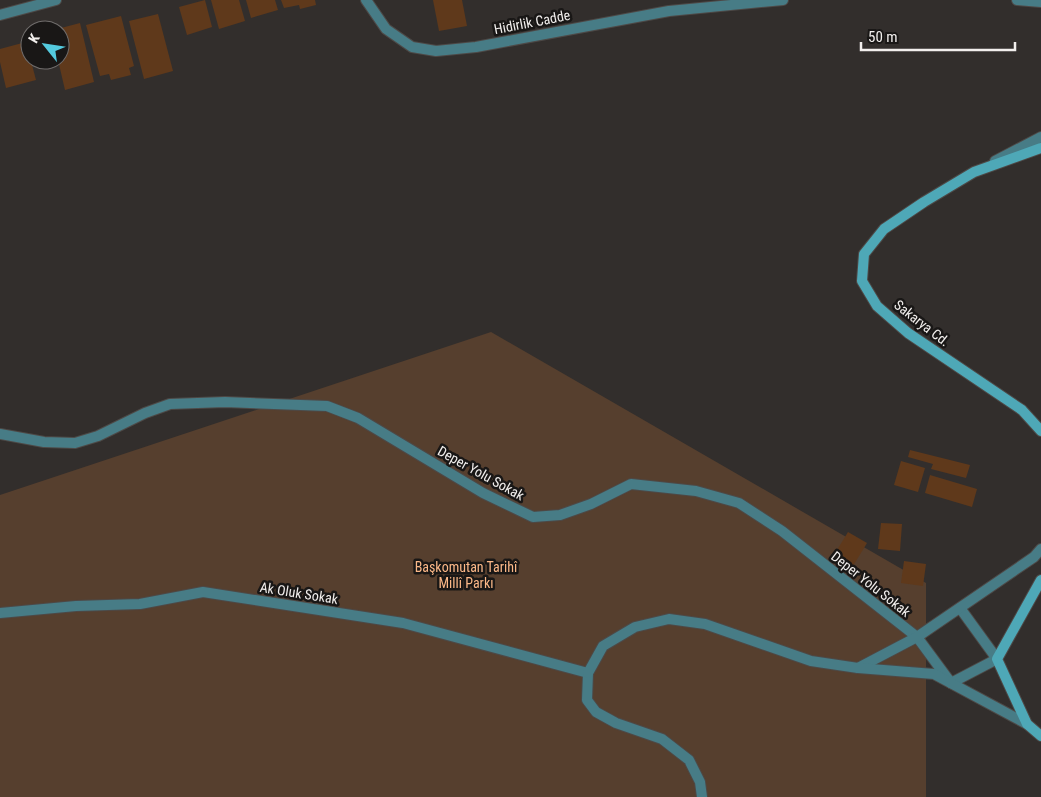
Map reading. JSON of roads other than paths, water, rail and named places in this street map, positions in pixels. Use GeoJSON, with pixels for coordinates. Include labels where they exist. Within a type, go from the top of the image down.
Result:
{"type":"FeatureCollection","features":[{"type":"Feature","properties":{"kind":"main road","name":"Sakarya Cd."},"geometry":{"type":"LineString","coordinates":[[1041,148],[974,172],[884,229],[864,254],[862,281],[877,306],[908,333],[1022,410],[1041,431]]}},
{"type":"Feature","properties":{"kind":"main road"},"geometry":{"type":"LineString","coordinates":[[1041,580],[997,659],[1027,724],[1041,736]]}},
{"type":"Feature","properties":{"kind":"street"},"geometry":{"type":"LineString","coordinates":[[0,15],[56,0]]}},
{"type":"Feature","properties":{"kind":"street","name":"Hidirlik Cadde"},"geometry":{"type":"LineString","coordinates":[[366,0],[386,29],[412,47],[436,51],[476,47],[669,11],[783,0]]}},
{"type":"Feature","properties":{"kind":"street"},"geometry":{"type":"LineString","coordinates":[[1017,0],[1041,2]]}},
{"type":"Feature","properties":{"kind":"street"},"geometry":{"type":"LineString","coordinates":[[974,172],[1041,136]]}},
{"type":"Feature","properties":{"kind":"street","name":"Deper Yolu Sokak"},"geometry":{"type":"LineString","coordinates":[[0,434],[44,442],[75,443],[98,436],[145,413],[170,404],[225,402],[327,406],[358,418],[483,493],[533,517],[560,515],[591,504],[631,484],[696,491],[739,503],[782,531],[917,637],[951,683]]}},
{"type":"Feature","properties":{"kind":"street"},"geometry":{"type":"LineString","coordinates":[[858,668],[917,637],[1034,557],[1041,549]]}},
{"type":"Feature","properties":{"kind":"street","name":"Ak Oluk Sokak"},"geometry":{"type":"LineString","coordinates":[[0,612],[76,606],[140,604],[203,592],[403,623],[588,673]]}},
{"type":"Feature","properties":{"kind":"street"},"geometry":{"type":"LineString","coordinates":[[951,683],[997,659],[960,608]]}},
{"type":"Feature","properties":{"kind":"street"},"geometry":{"type":"LineString","coordinates":[[702,797],[700,782],[689,760],[662,739],[616,723],[596,712],[587,700],[588,673],[603,646],[635,627],[669,619],[705,624],[811,661],[858,668],[934,674],[1027,724]]}},
{"type":"Feature","properties":{"kind":"park label","name":"Başkomutan Tarihî Millî Parkı"},"geometry":{"type":"Point","coordinates":[466,576]}}]}
